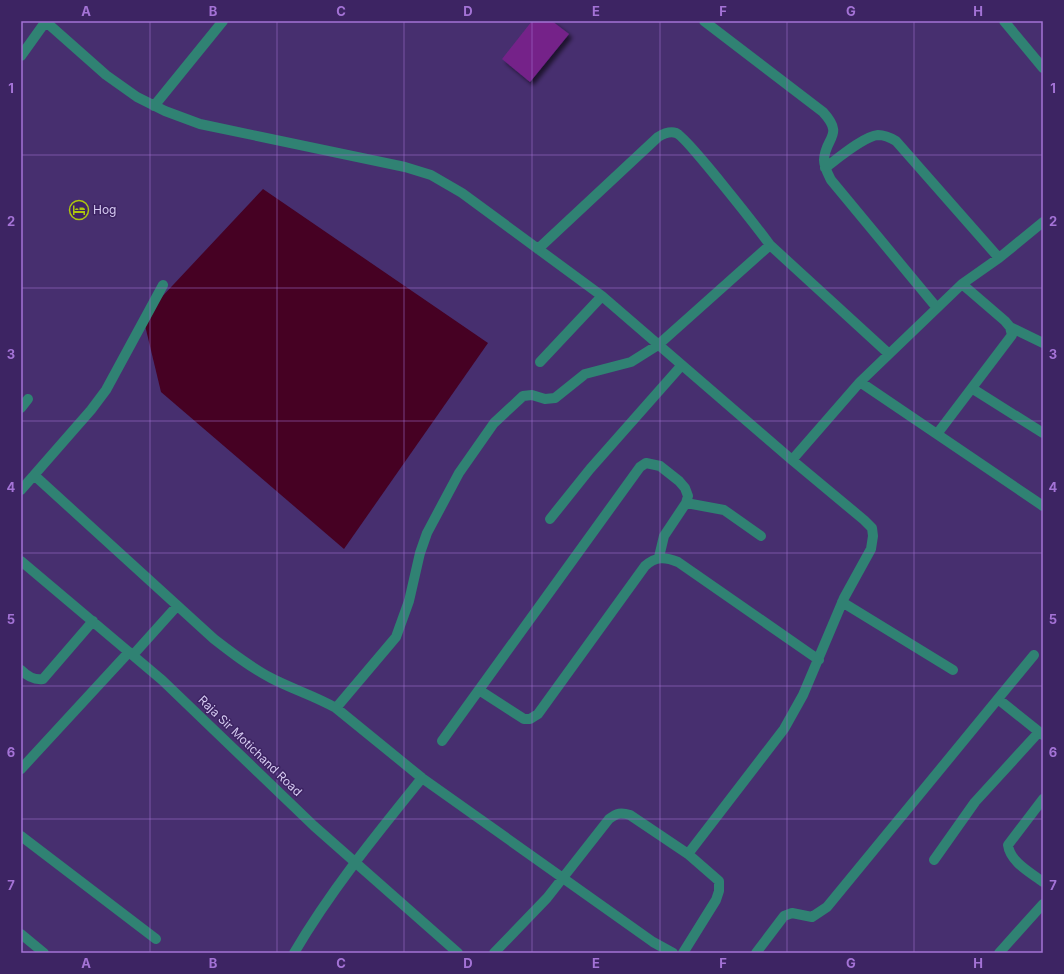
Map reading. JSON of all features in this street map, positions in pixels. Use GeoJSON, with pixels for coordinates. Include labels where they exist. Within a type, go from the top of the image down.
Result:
{"type":"FeatureCollection","features":[{"type":"Feature","properties":{"kind":"street"},"geometry":{"type":"LineString","coordinates":[[21,56],[46,21],[106,75],[137,97],[154,106],[200,124],[405,166],[431,175],[462,193],[602,296],[681,366],[872,528],[873,536],[871,549],[842,602],[819,660],[803,695],[784,729],[688,854]]}},
{"type":"Feature","properties":{"kind":"street"},"geometry":{"type":"LineString","coordinates":[[154,106],[222,21]]}},
{"type":"Feature","properties":{"kind":"street"},"geometry":{"type":"LineString","coordinates":[[704,21],[823,112],[830,120],[834,127],[834,134],[825,153],[825,168],[831,180],[937,308]]}},
{"type":"Feature","properties":{"kind":"street"},"geometry":{"type":"LineString","coordinates":[[1004,21],[1043,68]]}},
{"type":"Feature","properties":{"kind":"street"},"geometry":{"type":"LineString","coordinates":[[538,249],[658,137],[667,133],[676,132],[704,162],[770,245],[889,354]]}},
{"type":"Feature","properties":{"kind":"street"},"geometry":{"type":"LineString","coordinates":[[825,168],[869,138],[878,135],[887,136],[896,141],[999,258]]}},
{"type":"Feature","properties":{"kind":"street"},"geometry":{"type":"LineString","coordinates":[[792,460],[860,382],[962,284],[999,258],[1043,222]]}},
{"type":"Feature","properties":{"kind":"street"},"geometry":{"type":"LineString","coordinates":[[336,708],[396,637],[409,601],[420,553],[427,533],[459,473],[494,423],[523,396],[532,395],[545,399],[555,398],[585,374],[631,362],[658,345],[770,245]]}},
{"type":"Feature","properties":{"kind":"street"},"geometry":{"type":"LineString","coordinates":[[962,284],[1010,327],[1043,343]]}},
{"type":"Feature","properties":{"kind":"street"},"geometry":{"type":"LineString","coordinates":[[21,490],[91,410],[106,390],[163,285]]}},
{"type":"Feature","properties":{"kind":"street"},"geometry":{"type":"LineString","coordinates":[[540,362],[602,296]]}},
{"type":"Feature","properties":{"kind":"street"},"geometry":{"type":"LineString","coordinates":[[937,434],[1010,341],[1012,335],[1010,327]]}},
{"type":"Feature","properties":{"kind":"street"},"geometry":{"type":"LineString","coordinates":[[550,519],[590,469],[681,366]]}},
{"type":"Feature","properties":{"kind":"street"},"geometry":{"type":"LineString","coordinates":[[860,382],[1043,506]]}},
{"type":"Feature","properties":{"kind":"street"},"geometry":{"type":"LineString","coordinates":[[973,389],[1043,433]]}},
{"type":"Feature","properties":{"kind":"street"},"geometry":{"type":"LineString","coordinates":[[21,408],[28,399]]}},
{"type":"Feature","properties":{"kind":"street"},"geometry":{"type":"LineString","coordinates":[[442,741],[640,467],[646,463],[660,466],[685,488],[688,496],[686,503],[664,536],[659,557]]}},
{"type":"Feature","properties":{"kind":"street"},"geometry":{"type":"LineString","coordinates":[[34,475],[214,639],[250,666],[272,678],[322,699],[336,708],[422,778],[653,942],[673,953]]}},
{"type":"Feature","properties":{"kind":"street"},"geometry":{"type":"LineString","coordinates":[[686,503],[724,510],[761,536]]}},
{"type":"Feature","properties":{"kind":"street"},"geometry":{"type":"LineString","coordinates":[[478,690],[524,719],[530,719],[538,714],[546,706],[645,566],[650,560],[659,557],[668,558],[678,562],[819,660]]}},
{"type":"Feature","properties":{"kind":"street","name":"Raja Sir Motichand Road"},"geometry":{"type":"LineString","coordinates":[[21,561],[94,621],[162,680],[354,862],[458,953]]}},
{"type":"Feature","properties":{"kind":"street"},"geometry":{"type":"LineString","coordinates":[[842,602],[953,670]]}},
{"type":"Feature","properties":{"kind":"street"},"geometry":{"type":"LineString","coordinates":[[21,769],[131,653],[178,606]]}},
{"type":"Feature","properties":{"kind":"street"},"geometry":{"type":"LineString","coordinates":[[21,670],[31,678],[37,680],[43,679],[94,621]]}},
{"type":"Feature","properties":{"kind":"street"},"geometry":{"type":"LineString","coordinates":[[756,953],[784,916],[792,913],[812,917],[827,907],[1034,655]]}},
{"type":"Feature","properties":{"kind":"street"},"geometry":{"type":"LineString","coordinates":[[934,860],[976,802],[1041,733],[998,699]]}},
{"type":"Feature","properties":{"kind":"street"},"geometry":{"type":"LineString","coordinates":[[294,953],[316,915],[354,862],[422,778]]}},
{"type":"Feature","properties":{"kind":"street"},"geometry":{"type":"LineString","coordinates":[[1043,799],[1008,845],[1009,851],[1014,858],[1043,882]]}},
{"type":"Feature","properties":{"kind":"street"},"geometry":{"type":"LineString","coordinates":[[494,953],[532,915],[563,879],[609,819],[616,814],[623,812],[630,814],[688,854],[719,881],[719,891],[716,900],[683,953]]}},
{"type":"Feature","properties":{"kind":"street"},"geometry":{"type":"LineString","coordinates":[[21,836],[156,939]]}},
{"type":"Feature","properties":{"kind":"street"},"geometry":{"type":"LineString","coordinates":[[999,953],[1043,904]]}},
{"type":"Feature","properties":{"kind":"street"},"geometry":{"type":"LineString","coordinates":[[21,934],[44,953]]}},
{"type":"Feature","properties":{"kind":"shaded area"},"geometry":{"type":"Polygon","coordinates":[[[263,189],[488,343],[344,549],[161,392],[143,317],[263,189]]]}},
{"type":"Feature","properties":{"kind":"building"},"geometry":{"type":"Polygon","coordinates":[[[532,21],[552,21],[569,34],[530,82],[502,59],[532,21]]]}},
{"type":"Feature","properties":{"kind":"place","name":"Hog"},"geometry":{"type":"Point","coordinates":[79,210]}}]}
